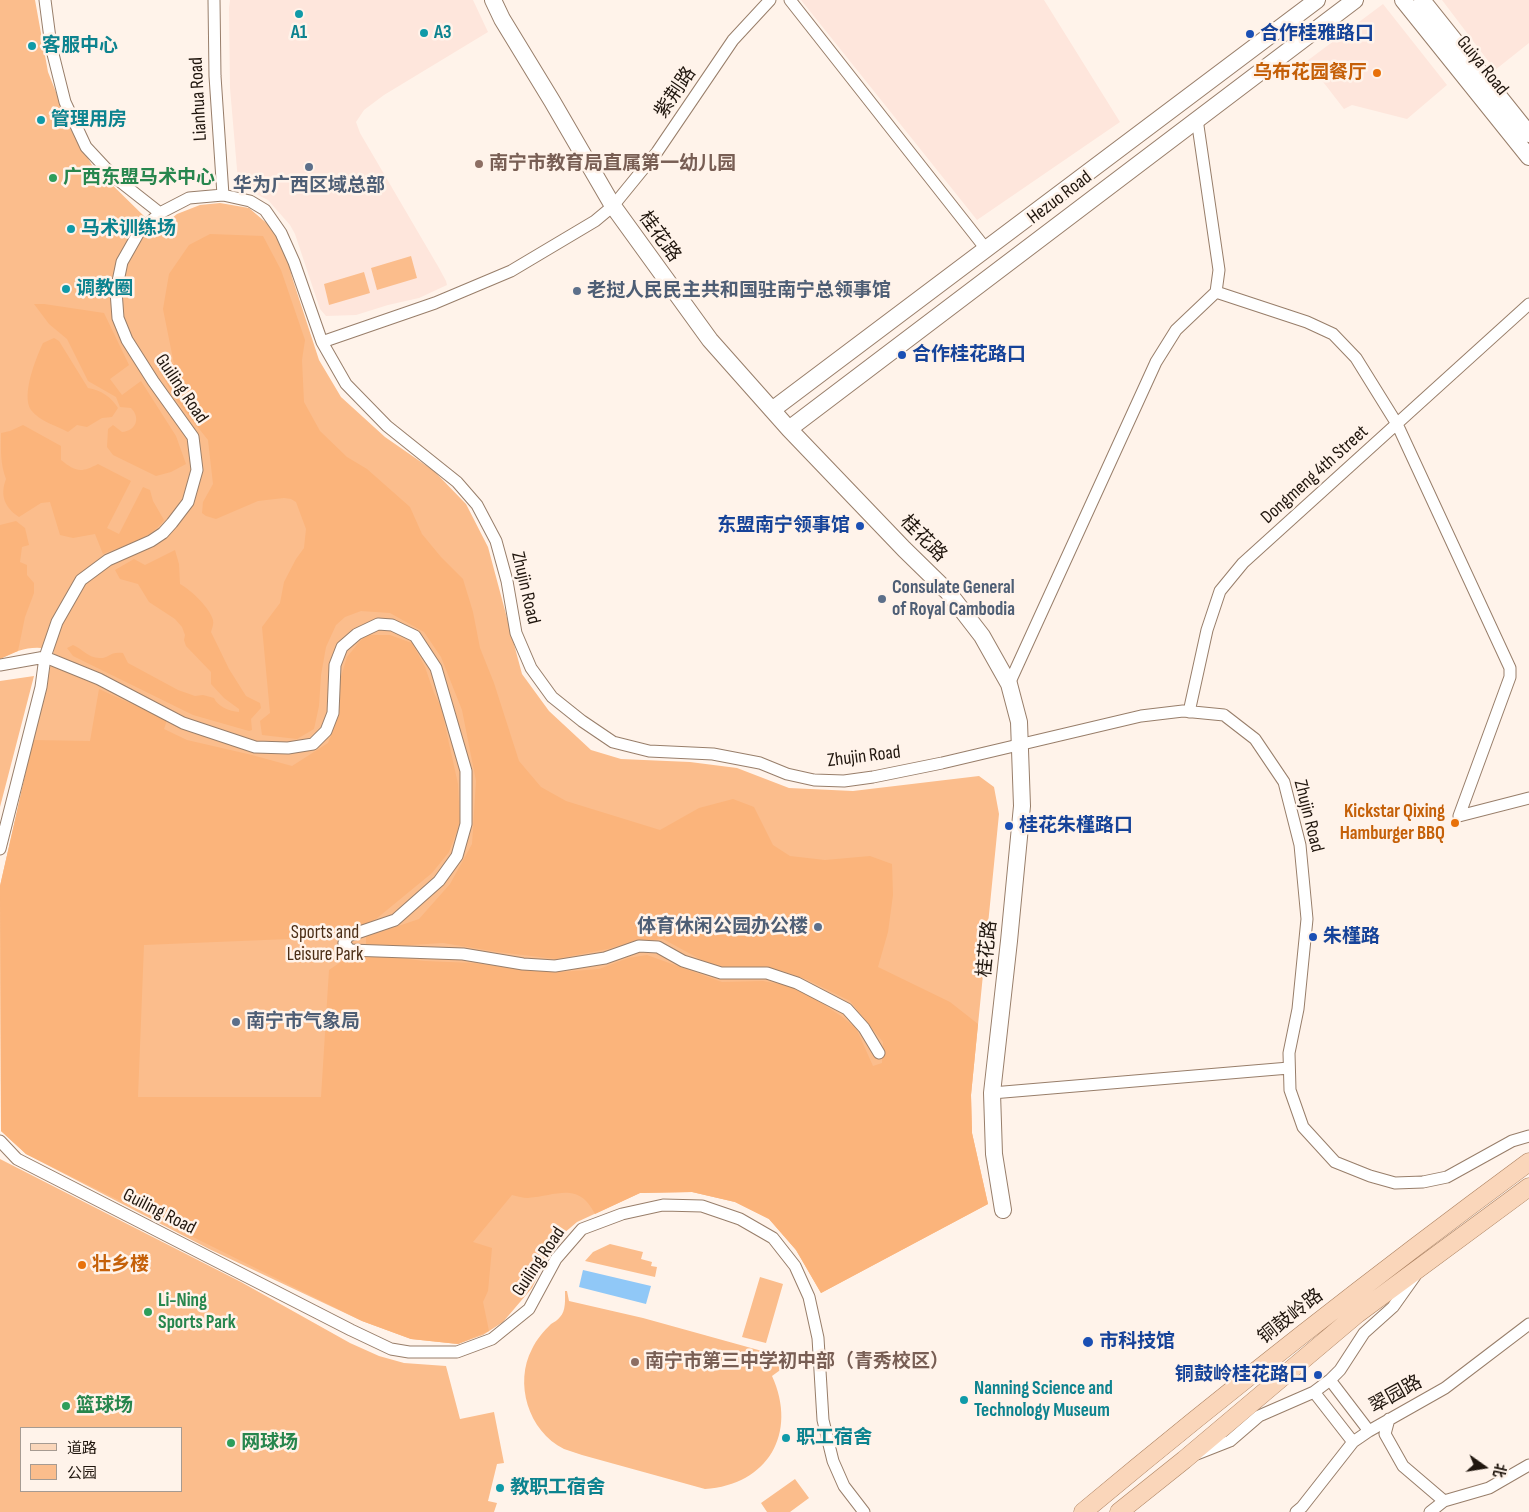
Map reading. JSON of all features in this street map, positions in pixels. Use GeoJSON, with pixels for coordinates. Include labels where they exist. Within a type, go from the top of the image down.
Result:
{"type":"FeatureCollection","features":[{"type":"Feature","properties":{"kind":"main road","name":"铜鼓岭路"},"geometry":{"type":"LineString","coordinates":[[1083,1512],[1188,1425],[1433,1233],[1529,1162]]}},
{"type":"Feature","properties":{"kind":"main road","name":"铜鼓岭路"},"geometry":{"type":"LineString","coordinates":[[1119,1512],[1184,1460],[1357,1314],[1521,1196],[1529,1187]]}},
{"type":"Feature","properties":{"kind":"street"},"geometry":{"type":"LineString","coordinates":[[45,0],[51,46],[65,102],[86,146],[113,176],[160,213]]}},
{"type":"Feature","properties":{"kind":"street","name":"Lianhua Road"},"geometry":{"type":"LineString","coordinates":[[214,0],[215,76],[222,195]]}},
{"type":"Feature","properties":{"kind":"street","name":"桂花路"},"geometry":{"type":"LineString","coordinates":[[493,0],[502,19],[552,100],[613,206],[710,340],[789,429],[948,592],[982,636],[1009,684],[1019,722],[1022,806],[992,1093],[994,1154],[1003,1210]]}},
{"type":"Feature","properties":{"kind":"street","name":"紫荆路"},"geometry":{"type":"LineString","coordinates":[[613,206],[657,152],[733,40],[770,0]]}},
{"type":"Feature","properties":{"kind":"street"},"geometry":{"type":"LineString","coordinates":[[790,0],[986,249]]}},
{"type":"Feature","properties":{"kind":"street"},"geometry":{"type":"LineString","coordinates":[[772,410],[1317,0]]}},
{"type":"Feature","properties":{"kind":"street","name":"Hezuo Road"},"geometry":{"type":"LineString","coordinates":[[789,429],[1355,0]]}},
{"type":"Feature","properties":{"kind":"street","name":"Guiya Road"},"geometry":{"type":"LineString","coordinates":[[1403,0],[1529,157]]}},
{"type":"Feature","properties":{"kind":"street","name":"Guiya Road"},"geometry":{"type":"LineString","coordinates":[[1422,0],[1529,134]]}},
{"type":"Feature","properties":{"kind":"street"},"geometry":{"type":"LineString","coordinates":[[1009,684],[1156,362],[1176,330],[1216,292],[1219,270],[1197,119]]}},
{"type":"Feature","properties":{"kind":"street","name":"Guiling Road"},"geometry":{"type":"LineString","coordinates":[[0,849],[41,687],[45,658],[57,622],[81,580],[108,560],[163,533],[188,502],[197,470],[193,437],[153,381],[127,340],[118,318],[116,291],[122,262],[139,232],[160,213],[189,198],[222,195],[250,201],[265,210],[281,233],[294,262],[322,342]]}},
{"type":"Feature","properties":{"kind":"street"},"geometry":{"type":"LineString","coordinates":[[322,342],[435,303],[511,271],[595,221],[613,206]]}},
{"type":"Feature","properties":{"kind":"street"},"geometry":{"type":"LineString","coordinates":[[1216,292],[1307,322],[1333,334],[1356,358],[1397,424],[1510,668],[1510,677],[1459,816],[1529,798]]}},
{"type":"Feature","properties":{"kind":"street","name":"Dongmeng 4th Street"},"geometry":{"type":"LineString","coordinates":[[1189,712],[1207,630],[1220,591],[1243,563],[1529,304]]}},
{"type":"Feature","properties":{"kind":"street","name":"Zhujin Road"},"geometry":{"type":"LineString","coordinates":[[322,342],[346,384],[387,426],[457,482],[477,505],[496,541],[507,581],[516,633],[531,668],[552,697],[582,721],[613,742],[649,751],[713,754],[760,763],[787,774],[814,780],[844,781],[873,777],[1020,745],[1141,716],[1189,712],[1224,715],[1255,738],[1284,782],[1300,845],[1307,918],[1298,1009],[1289,1053],[1289,1068],[1290,1090],[1303,1127],[1335,1162],[1370,1176],[1395,1183],[1423,1182],[1447,1176],[1512,1140],[1529,1136]]}},
{"type":"Feature","properties":{"kind":"street"},"geometry":{"type":"LineString","coordinates":[[0,665],[45,658],[99,679],[183,723],[255,747],[288,748],[313,744],[326,731],[333,713],[335,665],[342,647],[357,634],[378,624],[392,625],[415,636],[436,668],[466,771],[466,824],[457,856],[439,881],[395,920],[348,936],[344,943],[350,950],[464,954],[555,966],[605,958],[639,946],[658,947],[683,961],[721,973],[767,973],[797,982],[847,1009],[864,1028],[879,1053]]}},
{"type":"Feature","properties":{"kind":"street"},"geometry":{"type":"LineString","coordinates":[[992,1093],[1289,1068]]}},
{"type":"Feature","properties":{"kind":"street","name":"Guiling Road"},"geometry":{"type":"LineString","coordinates":[[0,1141],[17,1159],[351,1330],[391,1349],[409,1352],[458,1352],[500,1334],[529,1309],[556,1259],[582,1229],[622,1214],[663,1204],[702,1206],[740,1219],[773,1238],[795,1266],[809,1297],[818,1338],[824,1420],[833,1461],[844,1486],[864,1512]]}},
{"type":"Feature","properties":{"kind":"street"},"geometry":{"type":"LineString","coordinates":[[1184,1460],[1230,1441],[1259,1416],[1314,1392],[1330,1380],[1340,1370],[1364,1333],[1393,1307],[1423,1266]]}},
{"type":"Feature","properties":{"kind":"street","name":"翠园路"},"geometry":{"type":"LineString","coordinates":[[1296,1512],[1354,1442],[1389,1419],[1445,1388],[1529,1324]]}},
{"type":"Feature","properties":{"kind":"street"},"geometry":{"type":"LineString","coordinates":[[1330,1380],[1369,1431]]}},
{"type":"Feature","properties":{"kind":"street"},"geometry":{"type":"LineString","coordinates":[[1314,1392],[1354,1442]]}},
{"type":"Feature","properties":{"kind":"street"},"geometry":{"type":"LineString","coordinates":[[1389,1419],[1385,1434],[1403,1466],[1444,1501]]}},
{"type":"Feature","properties":{"kind":"street"},"geometry":{"type":"LineString","coordinates":[[1430,1512],[1444,1501],[1489,1488],[1529,1465]]}},
{"type":"Feature","properties":{"kind":"shaded area","name":"华为广西区域总部"},"geometry":{"type":"Polygon","coordinates":[[[230,0],[473,0],[488,32],[384,95],[364,110],[356,122],[360,133],[439,268],[447,285],[419,298],[356,315],[326,316],[320,309],[295,234],[290,225],[268,200],[246,189],[238,181],[230,88],[230,0]]]}},
{"type":"Feature","properties":{"kind":"shaded area"},"geometry":{"type":"Polygon","coordinates":[[[801,0],[1044,0],[1120,122],[977,220],[801,0]]]}},
{"type":"Feature","properties":{"kind":"shaded area"},"geometry":{"type":"Polygon","coordinates":[[[1442,0],[1529,0],[1529,43],[1495,70],[1442,0]]]}},
{"type":"Feature","properties":{"kind":"shaded area","name":"乌布花园餐厅"},"geometry":{"type":"Polygon","coordinates":[[[1383,4],[1447,85],[1407,119],[1352,105],[1344,109],[1307,61],[1383,4]]]}},
{"type":"Feature","properties":{"kind":"shaded area","name":"Sports and Leisure Park"},"geometry":{"type":"Polygon","coordinates":[[[210,234],[263,236],[281,270],[305,340],[302,360],[304,402],[320,431],[347,457],[367,469],[410,507],[422,534],[463,579],[473,612],[480,648],[494,683],[519,761],[541,787],[566,801],[660,830],[699,808],[733,799],[754,807],[773,845],[790,856],[825,860],[870,856],[892,864],[893,895],[888,932],[878,967],[950,1002],[978,1024],[971,1095],[972,1133],[988,1204],[821,1293],[796,1250],[769,1219],[735,1202],[692,1192],[640,1193],[595,1214],[581,1197],[574,1194],[557,1193],[528,1198],[512,1195],[473,1242],[492,1248],[488,1291],[483,1302],[489,1331],[458,1344],[411,1339],[362,1321],[26,1154],[1,1131],[0,886],[33,740],[90,741],[99,689],[167,720],[164,729],[187,740],[292,766],[328,743],[340,712],[339,683],[347,657],[365,635],[390,635],[412,643],[425,667],[441,707],[458,784],[460,823],[449,852],[432,873],[376,919],[353,930],[313,938],[144,945],[138,1097],[321,1097],[329,970],[351,955],[363,954],[561,972],[599,969],[628,958],[647,955],[722,982],[763,981],[797,987],[856,1028],[873,1066],[882,1063],[883,1042],[850,1001],[808,980],[783,971],[727,968],[707,963],[663,939],[628,943],[608,949],[556,959],[443,943],[366,946],[366,937],[419,919],[450,884],[472,844],[476,781],[462,710],[441,657],[424,632],[390,613],[361,611],[345,617],[336,625],[326,647],[321,675],[319,706],[314,729],[297,739],[262,735],[260,721],[270,713],[262,627],[280,603],[284,582],[304,548],[306,529],[296,502],[291,499],[258,501],[216,519],[202,513],[203,502],[213,484],[208,440],[177,401],[156,365],[174,364],[163,309],[169,274],[189,245],[210,234]]]}},
{"type":"Feature","properties":{"kind":"shaded area"},"geometry":{"type":"Polygon","coordinates":[[[34,304],[104,313],[129,365],[110,379],[122,395],[141,381],[176,436],[186,464],[171,472],[156,476],[113,455],[107,447],[108,429],[113,425],[122,432],[131,429],[136,423],[134,412],[131,408],[120,407],[116,397],[88,381],[67,339],[49,324],[34,304]]]}},
{"type":"Feature","properties":{"kind":"shaded area"},"geometry":{"type":"Polygon","coordinates":[[[54,338],[59,341],[88,388],[109,397],[118,408],[112,417],[102,418],[87,427],[77,425],[68,432],[43,420],[31,410],[28,403],[28,395],[33,367],[43,343],[54,338]]]}},
{"type":"Feature","properties":{"kind":"shaded area"},"geometry":{"type":"Polygon","coordinates":[[[23,425],[61,446],[61,460],[71,467],[83,470],[98,464],[131,481],[107,528],[119,534],[143,487],[150,490],[153,501],[164,520],[144,537],[103,554],[95,534],[73,538],[60,535],[50,502],[41,503],[19,517],[10,509],[5,500],[3,490],[6,479],[2,462],[1,433],[23,425]]]}},
{"type":"Feature","properties":{"kind":"shaded area"},"geometry":{"type":"Polygon","coordinates":[[[16,521],[25,528],[29,545],[22,547],[20,562],[27,565],[27,575],[34,583],[34,593],[25,617],[18,651],[0,659],[0,525],[16,521]]]}},
{"type":"Feature","properties":{"kind":"shaded area"},"geometry":{"type":"Polygon","coordinates":[[[175,550],[179,564],[180,584],[189,590],[208,610],[213,622],[211,632],[229,669],[246,696],[260,703],[261,708],[251,719],[252,730],[249,731],[193,715],[73,656],[67,648],[73,645],[95,658],[123,653],[128,663],[178,690],[195,696],[203,695],[214,698],[224,708],[239,712],[239,709],[224,698],[211,684],[211,672],[186,646],[182,627],[175,619],[149,602],[138,584],[120,579],[115,570],[134,559],[145,565],[175,550]]]}},
{"type":"Feature","properties":{"kind":"green space","name":"Sports and Leisure Park"},"geometry":{"type":"Polygon","coordinates":[[[0,0],[35,0],[48,72],[71,130],[92,165],[150,222],[163,225],[177,214],[200,205],[220,203],[249,208],[270,226],[285,248],[292,277],[319,360],[341,397],[385,437],[434,471],[466,504],[488,547],[522,674],[549,711],[591,750],[621,759],[690,762],[737,768],[789,788],[853,791],[979,776],[994,787],[999,814],[971,1095],[972,1133],[988,1204],[821,1293],[796,1250],[769,1219],[735,1202],[692,1192],[640,1193],[577,1222],[563,1234],[548,1256],[532,1288],[503,1322],[483,1335],[458,1344],[411,1339],[362,1321],[209,1249],[26,1154],[1,1131],[0,886],[54,650],[26,649],[0,659],[0,0]]]}},
{"type":"Feature","properties":{"kind":"green space"},"geometry":{"type":"Polygon","coordinates":[[[411,256],[417,278],[377,290],[371,268],[411,256]]]}},
{"type":"Feature","properties":{"kind":"green space"},"geometry":{"type":"Polygon","coordinates":[[[364,272],[370,293],[329,305],[324,284],[364,272]]]}},
{"type":"Feature","properties":{"kind":"green space"},"geometry":{"type":"Polygon","coordinates":[[[34,676],[0,807],[0,681],[34,676]]]}},
{"type":"Feature","properties":{"kind":"green space","name":"Li-Ning Sports Park"},"geometry":{"type":"Polygon","coordinates":[[[0,1159],[241,1282],[350,1343],[379,1356],[404,1363],[446,1366],[460,1419],[494,1412],[504,1463],[497,1464],[488,1501],[497,1503],[494,1512],[0,1512],[0,1159]]]}},
{"type":"Feature","properties":{"kind":"green space"},"geometry":{"type":"Polygon","coordinates":[[[610,1244],[643,1252],[641,1259],[652,1262],[651,1266],[657,1267],[655,1277],[585,1261],[593,1252],[610,1244]]]}},
{"type":"Feature","properties":{"kind":"green space"},"geometry":{"type":"Polygon","coordinates":[[[760,1277],[783,1284],[766,1343],[742,1337],[760,1277]]]}},
{"type":"Feature","properties":{"kind":"green space"},"geometry":{"type":"Polygon","coordinates":[[[565,1291],[567,1291],[569,1301],[643,1318],[780,1356],[781,1354],[783,1368],[772,1376],[779,1397],[781,1417],[779,1436],[772,1452],[761,1467],[746,1478],[727,1485],[705,1489],[582,1455],[564,1449],[552,1441],[541,1431],[533,1418],[525,1391],[524,1376],[527,1362],[536,1342],[563,1312],[565,1291]]]}},
{"type":"Feature","properties":{"kind":"green space"},"geometry":{"type":"Polygon","coordinates":[[[795,1479],[809,1498],[790,1512],[767,1512],[761,1503],[795,1479]]]}},
{"type":"Feature","properties":{"kind":"water"},"geometry":{"type":"Polygon","coordinates":[[[583,1270],[651,1286],[646,1304],[579,1287],[583,1270]]]}},
{"type":"Feature","properties":{"kind":"place","name":"A1"},"geometry":{"type":"Point","coordinates":[299,14]}},
{"type":"Feature","properties":{"kind":"place","name":"A3"},"geometry":{"type":"Point","coordinates":[424,33]}},
{"type":"Feature","properties":{"kind":"place","name":"合作桂雅路口"},"geometry":{"type":"Point","coordinates":[1250,34]}},
{"type":"Feature","properties":{"kind":"place","name":"客服中心"},"geometry":{"type":"Point","coordinates":[32,46]}},
{"type":"Feature","properties":{"kind":"place","name":"乌布花园餐厅"},"geometry":{"type":"Point","coordinates":[1377,73]}},
{"type":"Feature","properties":{"kind":"place","name":"管理用房"},"geometry":{"type":"Point","coordinates":[41,120]}},
{"type":"Feature","properties":{"kind":"place","name":"南宁市教育局直属第一幼儿园"},"geometry":{"type":"Point","coordinates":[479,164]}},
{"type":"Feature","properties":{"kind":"place","name":"华为广西区域总部"},"geometry":{"type":"Point","coordinates":[309,167]}},
{"type":"Feature","properties":{"kind":"place","name":"广西东盟马术中心"},"geometry":{"type":"Point","coordinates":[53,178]}},
{"type":"Feature","properties":{"kind":"place","name":"马术训练场"},"geometry":{"type":"Point","coordinates":[71,229]}},
{"type":"Feature","properties":{"kind":"place","name":"调教圈"},"geometry":{"type":"Point","coordinates":[66,289]}},
{"type":"Feature","properties":{"kind":"place","name":"老挝人民民主共和国驻南宁总领事馆"},"geometry":{"type":"Point","coordinates":[577,291]}},
{"type":"Feature","properties":{"kind":"place","name":"合作桂花路口"},"geometry":{"type":"Point","coordinates":[902,355]}},
{"type":"Feature","properties":{"kind":"place","name":"东盟南宁领事馆"},"geometry":{"type":"Point","coordinates":[860,526]}},
{"type":"Feature","properties":{"kind":"place","name":"Consulate General of Royal Cambodia"},"geometry":{"type":"Point","coordinates":[882,599]}},
{"type":"Feature","properties":{"kind":"place","name":"Kickstar Qixing Hamburger BBQ"},"geometry":{"type":"Point","coordinates":[1455,823]}},
{"type":"Feature","properties":{"kind":"place","name":"桂花朱槿路口"},"geometry":{"type":"Point","coordinates":[1009,826]}},
{"type":"Feature","properties":{"kind":"place","name":"体育休闲公园办公楼"},"geometry":{"type":"Point","coordinates":[818,927]}},
{"type":"Feature","properties":{"kind":"place","name":"朱槿路"},"geometry":{"type":"Point","coordinates":[1313,937]}},
{"type":"Feature","properties":{"kind":"place","name":"南宁市气象局"},"geometry":{"type":"Point","coordinates":[236,1022]}},
{"type":"Feature","properties":{"kind":"place","name":"壮乡楼"},"geometry":{"type":"Point","coordinates":[82,1265]}},
{"type":"Feature","properties":{"kind":"place","name":"Li-Ning Sports Park"},"geometry":{"type":"Point","coordinates":[148,1312]}},
{"type":"Feature","properties":{"kind":"place","name":"市科技馆"},"geometry":{"type":"Point","coordinates":[1088,1342]}},
{"type":"Feature","properties":{"kind":"place","name":"南宁市第三中学初中部（青秀校区）"},"geometry":{"type":"Point","coordinates":[635,1362]}},
{"type":"Feature","properties":{"kind":"place","name":"铜鼓岭桂花路口"},"geometry":{"type":"Point","coordinates":[1318,1375]}},
{"type":"Feature","properties":{"kind":"place","name":"Nanning Science and Technology Museum"},"geometry":{"type":"Point","coordinates":[964,1400]}},
{"type":"Feature","properties":{"kind":"place","name":"篮球场"},"geometry":{"type":"Point","coordinates":[66,1406]}},
{"type":"Feature","properties":{"kind":"place","name":"职工宿舍"},"geometry":{"type":"Point","coordinates":[786,1438]}},
{"type":"Feature","properties":{"kind":"place","name":"网球场"},"geometry":{"type":"Point","coordinates":[231,1443]}},
{"type":"Feature","properties":{"kind":"place","name":"教职工宿舍"},"geometry":{"type":"Point","coordinates":[500,1488]}}]}
